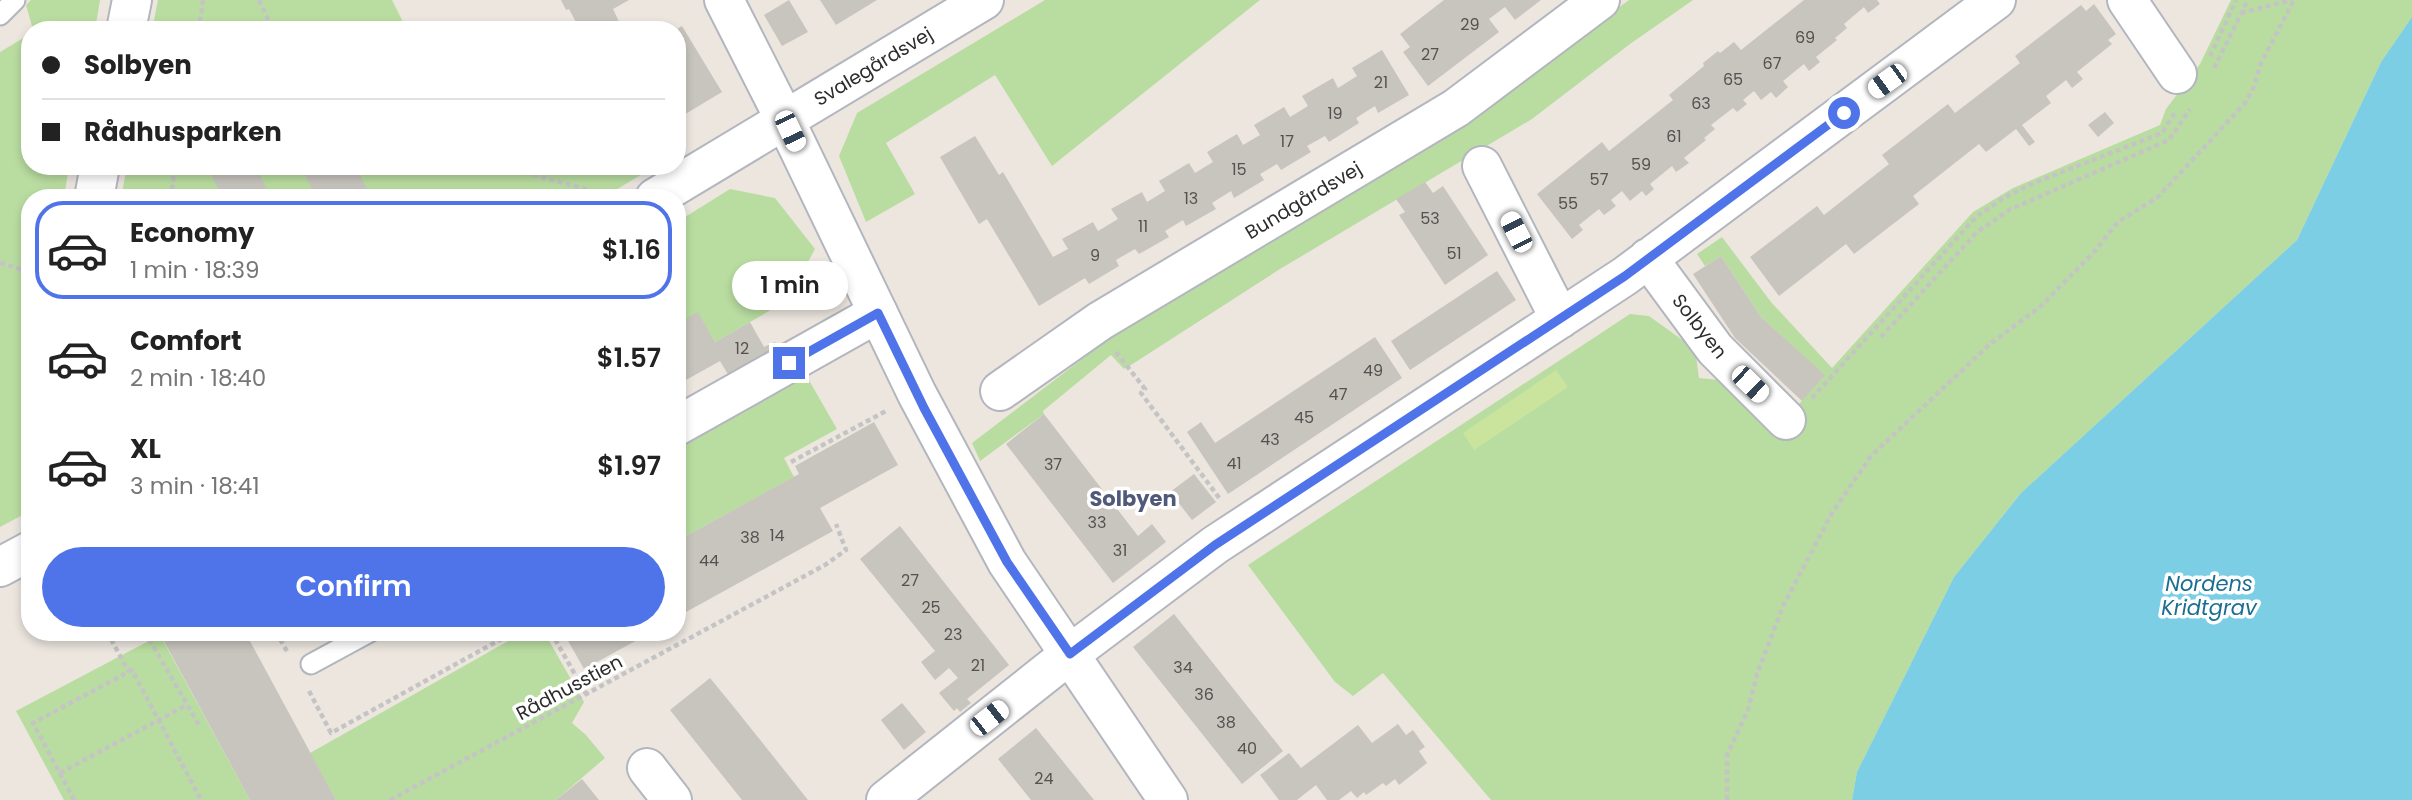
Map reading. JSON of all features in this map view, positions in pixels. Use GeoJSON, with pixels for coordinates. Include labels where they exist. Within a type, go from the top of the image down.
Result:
{"type":"FeatureCollection","features":[{"type":"Feature","properties":{"kind":"street"},"geometry":{"type":"LineString","coordinates":[[128,21],[132,0]]}},
{"type":"Feature","properties":{"kind":"street"},"geometry":{"type":"LineString","coordinates":[[724,0],[917,394],[1007,562],[1168,800]]}},
{"type":"Feature","properties":{"kind":"street","name":"Svalegårdsvej"},"geometry":{"type":"LineString","coordinates":[[669,189],[783,118],[984,0]]}},
{"type":"Feature","properties":{"kind":"street","name":"Bundgårdsvej"},"geometry":{"type":"LineString","coordinates":[[999,391],[1094,325],[1455,108],[1600,0]]}},
{"type":"Feature","properties":{"kind":"street"},"geometry":{"type":"LineString","coordinates":[[886,800],[1070,654],[1242,527],[1560,319],[1648,258],[1996,0]]}},
{"type":"Feature","properties":{"kind":"street"},"geometry":{"type":"LineString","coordinates":[[2127,0],[2195,82]]}},
{"type":"Feature","properties":{"kind":"street"},"geometry":{"type":"LineString","coordinates":[[1482,166],[1560,319]]}},
{"type":"Feature","properties":{"kind":"street","name":"Solbyen"},"geometry":{"type":"LineString","coordinates":[[1648,258],[1714,349],[1786,420]]}},
{"type":"Feature","properties":{"kind":"street"},"geometry":{"type":"LineString","coordinates":[[686,421],[878,313]]}},
{"type":"Feature","properties":{"kind":"street"},"geometry":{"type":"LineString","coordinates":[[0,567],[21,556]]}},
{"type":"Feature","properties":{"kind":"street"},"geometry":{"type":"LineString","coordinates":[[647,768],[672,800]]}},
{"type":"Feature","properties":{"kind":"lane"},"geometry":{"type":"LineString","coordinates":[[0,15],[15,0]]}},
{"type":"Feature","properties":{"kind":"lane"},"geometry":{"type":"LineString","coordinates":[[311,664],[353,641]]}},
{"type":"Feature","properties":{"kind":"path"},"geometry":{"type":"LineString","coordinates":[[200,21],[203,0]]}},
{"type":"Feature","properties":{"kind":"path"},"geometry":{"type":"LineString","coordinates":[[259,0],[269,21]]}},
{"type":"Feature","properties":{"kind":"path"},"geometry":{"type":"LineString","coordinates":[[1881,337],[1977,232],[2011,209],[2169,140],[2195,82],[2248,0]]}},
{"type":"Feature","properties":{"kind":"path"},"geometry":{"type":"LineString","coordinates":[[2241,13],[2292,0]]}},
{"type":"Feature","properties":{"kind":"path"},"geometry":{"type":"LineString","coordinates":[[1727,800],[1727,755],[1748,710],[1757,674],[1783,606],[1832,513],[1871,456],[1990,344],[2040,307],[2126,215],[2148,205],[2178,177],[2245,103],[2292,0]]}},
{"type":"Feature","properties":{"kind":"path"},"geometry":{"type":"LineString","coordinates":[[1786,420],[1789,423],[1976,217],[2005,197],[2034,183],[2162,133],[2174,113]]}},
{"type":"Feature","properties":{"kind":"path"},"geometry":{"type":"LineString","coordinates":[[533,175],[585,189]]}},
{"type":"Feature","properties":{"kind":"path"},"geometry":{"type":"LineString","coordinates":[[0,263],[21,269]]}},
{"type":"Feature","properties":{"kind":"path"},"geometry":{"type":"LineString","coordinates":[[1094,325],[1145,389],[1141,393],[1242,527]]}},
{"type":"Feature","properties":{"kind":"path"},"geometry":{"type":"LineString","coordinates":[[791,462],[917,394]]}},
{"type":"Feature","properties":{"kind":"path","name":"Rådhusstien"},"geometry":{"type":"LineString","coordinates":[[686,640],[825,565],[846,550],[836,524]]}},
{"type":"Feature","properties":{"kind":"path"},"geometry":{"type":"LineString","coordinates":[[112,641],[129,672]]}},
{"type":"Feature","properties":{"kind":"path"},"geometry":{"type":"LineString","coordinates":[[150,641],[199,725]]}},
{"type":"Feature","properties":{"kind":"path"},"geometry":{"type":"LineString","coordinates":[[331,733],[498,641]]}},
{"type":"Feature","properties":{"kind":"path"},"geometry":{"type":"LineString","coordinates":[[556,641],[586,694]]}},
{"type":"Feature","properties":{"kind":"path","name":"Rådhusstien"},"geometry":{"type":"LineString","coordinates":[[390,800],[684,641]]}},
{"type":"Feature","properties":{"kind":"path"},"geometry":{"type":"LineString","coordinates":[[74,800],[33,723],[132,670],[201,800]]}},
{"type":"Feature","properties":{"kind":"path"},"geometry":{"type":"LineString","coordinates":[[60,773],[187,705]]}},
{"type":"Feature","properties":{"kind":"green space"},"geometry":{"type":"Polygon","coordinates":[[[31,0],[100,0],[96,21],[30,21],[26,5],[31,0]]]}},
{"type":"Feature","properties":{"kind":"green space"},"geometry":{"type":"Polygon","coordinates":[[[158,0],[392,0],[402,21],[154,21],[158,0]]]}},
{"type":"Feature","properties":{"kind":"green space"},"geometry":{"type":"Polygon","coordinates":[[[1045,0],[1260,0],[1052,166],[995,75],[886,143],[915,194],[866,222],[839,156],[857,113],[1045,0]]]}},
{"type":"Feature","properties":{"kind":"green space"},"geometry":{"type":"Polygon","coordinates":[[[1629,0],[1693,0],[1532,119],[1280,269],[1131,365],[1124,369],[1111,355],[1043,411],[1044,414],[980,461],[972,443],[1111,337],[1470,120],[1629,0]]]}},
{"type":"Feature","properties":{"kind":"green space"},"geometry":{"type":"Polygon","coordinates":[[[2231,0],[2412,0],[2412,17],[2381,62],[2297,240],[2021,493],[1954,577],[1857,772],[1852,800],[1491,800],[1383,673],[1353,696],[1335,682],[1248,565],[1630,314],[1649,316],[1695,349],[1699,378],[1720,380],[1775,432],[1824,375],[1761,317],[1721,256],[1705,266],[1697,254],[1722,237],[1771,302],[1832,368],[1973,212],[2013,188],[2160,125],[2166,109],[2200,64],[2231,0]]]}},
{"type":"Feature","properties":{"kind":"green space"},"geometry":{"type":"Polygon","coordinates":[[[21,39],[21,175],[68,175],[65,189],[21,189],[21,516],[0,527],[0,52],[21,39]]]}},
{"type":"Feature","properties":{"kind":"green space"},"geometry":{"type":"Polygon","coordinates":[[[125,175],[641,175],[617,189],[123,189],[125,175]]]}},
{"type":"Feature","properties":{"kind":"green space"},"geometry":{"type":"Polygon","coordinates":[[[730,189],[775,198],[815,249],[808,262],[765,285],[776,307],[715,342],[698,313],[686,319],[686,216],[730,189]]]}},
{"type":"Feature","properties":{"kind":"green space"},"geometry":{"type":"Polygon","coordinates":[[[1556,370],[1568,387],[1474,450],[1463,433],[1556,370]]]}},
{"type":"Feature","properties":{"kind":"green space"},"geometry":{"type":"Polygon","coordinates":[[[806,375],[837,429],[784,458],[794,477],[686,536],[686,442],[806,375]]]}},
{"type":"Feature","properties":{"kind":"green space"},"geometry":{"type":"Polygon","coordinates":[[[149,641],[163,641],[250,800],[64,800],[16,711],[149,641]]]}},
{"type":"Feature","properties":{"kind":"green space"},"geometry":{"type":"Polygon","coordinates":[[[508,641],[549,641],[584,702],[572,723],[605,758],[556,800],[336,800],[310,753],[508,641]]]}},
{"type":"Feature","properties":{"kind":"water","name":"Nordens Kridtgrav"},"geometry":{"type":"Polygon","coordinates":[[[2412,17],[2412,800],[1852,800],[1857,772],[1954,577],[2021,493],[2297,240],[2381,62],[2412,17]]]}},
{"type":"Feature","properties":{"kind":"building"},"geometry":{"type":"Polygon","coordinates":[[[561,0],[629,0],[613,9],[619,21],[575,21],[569,9],[566,10],[561,0]]]}},
{"type":"Feature","properties":{"kind":"building"},"geometry":{"type":"Polygon","coordinates":[[[789,0],[808,32],[782,46],[764,15],[789,0]]]}},
{"type":"Feature","properties":{"kind":"building"},"geometry":{"type":"Polygon","coordinates":[[[820,0],[877,0],[836,25],[820,0]]]}},
{"type":"Feature","properties":{"kind":"building"},"geometry":{"type":"Polygon","coordinates":[[[1444,0],[1541,0],[1515,20],[1505,7],[1489,19],[1499,32],[1428,86],[1403,52],[1410,47],[1400,34],[1444,0]]]}},
{"type":"Feature","properties":{"kind":"building"},"geometry":{"type":"Polygon","coordinates":[[[1804,0],[1877,0],[1880,4],[1868,13],[1864,7],[1844,24],[1847,28],[1835,38],[1837,40],[1816,57],[1820,62],[1809,71],[1804,64],[1783,81],[1788,87],[1776,98],[1771,92],[1761,100],[1754,91],[1743,100],[1747,104],[1737,112],[1733,108],[1711,125],[1715,129],[1704,138],[1706,140],[1684,158],[1689,163],[1676,172],[1672,166],[1650,184],[1654,189],[1646,196],[1642,191],[1630,201],[1622,191],[1611,200],[1616,206],[1604,215],[1599,209],[1579,225],[1583,230],[1572,239],[1537,194],[1602,142],[1609,151],[1673,100],[1669,95],[1718,51],[1720,53],[1734,42],[1741,50],[1804,0]]]}},
{"type":"Feature","properties":{"kind":"building"},"geometry":{"type":"Polygon","coordinates":[[[2094,4],[2116,34],[2108,40],[2112,44],[2077,72],[2083,79],[2072,88],[2066,80],[2046,96],[2051,103],[2022,125],[2035,142],[2029,146],[2016,129],[1986,152],[1979,144],[1913,196],[1919,204],[1854,254],[1846,244],[1779,296],[1750,257],[1817,206],[1824,215],[1889,164],[1882,155],[1948,104],[1955,113],[2020,63],[2015,56],[2081,5],[2086,11],[2094,4]]]}},
{"type":"Feature","properties":{"kind":"building"},"geometry":{"type":"Polygon","coordinates":[[[686,33],[722,92],[686,114],[686,33]]]}},
{"type":"Feature","properties":{"kind":"building"},"geometry":{"type":"Polygon","coordinates":[[[1382,50],[1409,95],[1378,113],[1375,106],[1356,118],[1359,123],[1329,142],[1325,136],[1307,146],[1311,152],[1281,170],[1277,164],[1260,174],[1264,180],[1234,198],[1231,191],[1212,203],[1216,209],[1186,226],[1183,220],[1165,231],[1169,237],[1139,254],[1135,249],[1116,260],[1119,266],[1089,284],[1085,278],[1039,306],[987,219],[979,224],[940,157],[975,136],[999,175],[1003,172],[1053,257],[1068,249],[1062,239],[1093,222],[1098,231],[1118,219],[1111,209],[1142,192],[1147,202],[1165,191],[1159,181],[1189,163],[1195,173],[1213,162],[1207,152],[1237,134],[1243,145],[1260,135],[1254,125],[1284,107],[1290,117],[1308,106],[1302,96],[1333,78],[1338,88],[1357,76],[1352,68],[1382,50]]]}},
{"type":"Feature","properties":{"kind":"building"},"geometry":{"type":"Polygon","coordinates":[[[2105,112],[2114,123],[2098,137],[2088,125],[2105,112]]]}},
{"type":"Feature","properties":{"kind":"building"},"geometry":{"type":"Polygon","coordinates":[[[212,175],[260,175],[267,189],[218,189],[212,175]]]}},
{"type":"Feature","properties":{"kind":"building"},"geometry":{"type":"Polygon","coordinates":[[[305,175],[360,175],[367,189],[312,189],[305,175]]]}},
{"type":"Feature","properties":{"kind":"building"},"geometry":{"type":"Polygon","coordinates":[[[1425,182],[1433,193],[1443,186],[1488,255],[1445,285],[1399,215],[1405,212],[1396,199],[1425,182]]]}},
{"type":"Feature","properties":{"kind":"building"},"geometry":{"type":"Polygon","coordinates":[[[1721,256],[1761,317],[1825,375],[1802,401],[1735,338],[1693,274],[1721,256]]]}},
{"type":"Feature","properties":{"kind":"building"},"geometry":{"type":"Polygon","coordinates":[[[1497,271],[1516,300],[1410,370],[1391,341],[1497,271]]]}},
{"type":"Feature","properties":{"kind":"building"},"geometry":{"type":"Polygon","coordinates":[[[698,312],[715,342],[750,322],[764,347],[775,342],[782,353],[732,381],[720,361],[686,380],[686,319],[698,312]]]}},
{"type":"Feature","properties":{"kind":"building"},"geometry":{"type":"Polygon","coordinates":[[[1375,337],[1402,378],[1228,494],[1187,432],[1201,422],[1215,443],[1375,337]]]}},
{"type":"Feature","properties":{"kind":"building"},"geometry":{"type":"Polygon","coordinates":[[[1044,414],[1138,536],[1152,524],[1166,542],[1113,583],[1006,444],[1044,414]]]}},
{"type":"Feature","properties":{"kind":"building"},"geometry":{"type":"Polygon","coordinates":[[[874,422],[898,465],[820,508],[833,531],[686,612],[686,536],[799,474],[795,466],[874,422]]]}},
{"type":"Feature","properties":{"kind":"building"},"geometry":{"type":"Polygon","coordinates":[[[1194,474],[1216,502],[1192,520],[1170,492],[1194,474]]]}},
{"type":"Feature","properties":{"kind":"building"},"geometry":{"type":"Polygon","coordinates":[[[900,526],[1009,665],[967,699],[971,703],[960,712],[957,708],[954,711],[939,693],[958,678],[949,668],[935,680],[921,662],[935,651],[860,559],[900,526]]]}},
{"type":"Feature","properties":{"kind":"building"},"geometry":{"type":"Polygon","coordinates":[[[1174,614],[1283,751],[1242,784],[1133,647],[1174,614]]]}},
{"type":"Feature","properties":{"kind":"building"},"geometry":{"type":"Polygon","coordinates":[[[164,641],[250,641],[336,800],[250,800],[164,641]]]}},
{"type":"Feature","properties":{"kind":"building"},"geometry":{"type":"Polygon","coordinates":[[[568,641],[635,641],[584,669],[568,641]]]}},
{"type":"Feature","properties":{"kind":"building"},"geometry":{"type":"Polygon","coordinates":[[[710,678],[808,800],[742,800],[670,710],[710,678]]]}},
{"type":"Feature","properties":{"kind":"building"},"geometry":{"type":"Polygon","coordinates":[[[902,703],[926,732],[904,750],[881,720],[902,703]]]}},
{"type":"Feature","properties":{"kind":"building"},"geometry":{"type":"Polygon","coordinates":[[[1398,724],[1406,735],[1413,730],[1425,747],[1419,751],[1427,763],[1399,785],[1395,779],[1386,786],[1383,783],[1366,795],[1364,792],[1357,798],[1351,791],[1339,800],[1327,800],[1316,785],[1297,800],[1279,800],[1260,775],[1289,753],[1301,768],[1358,725],[1372,743],[1398,724]]]}},
{"type":"Feature","properties":{"kind":"building"},"geometry":{"type":"Polygon","coordinates":[[[1036,728],[1094,800],[1031,800],[998,759],[1036,728]]]}},
{"type":"Feature","properties":{"kind":"building"},"geometry":{"type":"Polygon","coordinates":[[[582,779],[599,800],[556,800],[582,779]]]}},
{"type":"Feature","properties":{"kind":"district","name":"Solbyen"},"geometry":{"type":"Point","coordinates":[1133,499]}},
{"type":"Feature","properties":{"kind":"route"},"geometry":{"type":"LineString","coordinates":[[789,363],[878,313],[924,408],[1007,562],[1070,654],[1215,545],[1625,276],[1844,113]]}}]}
